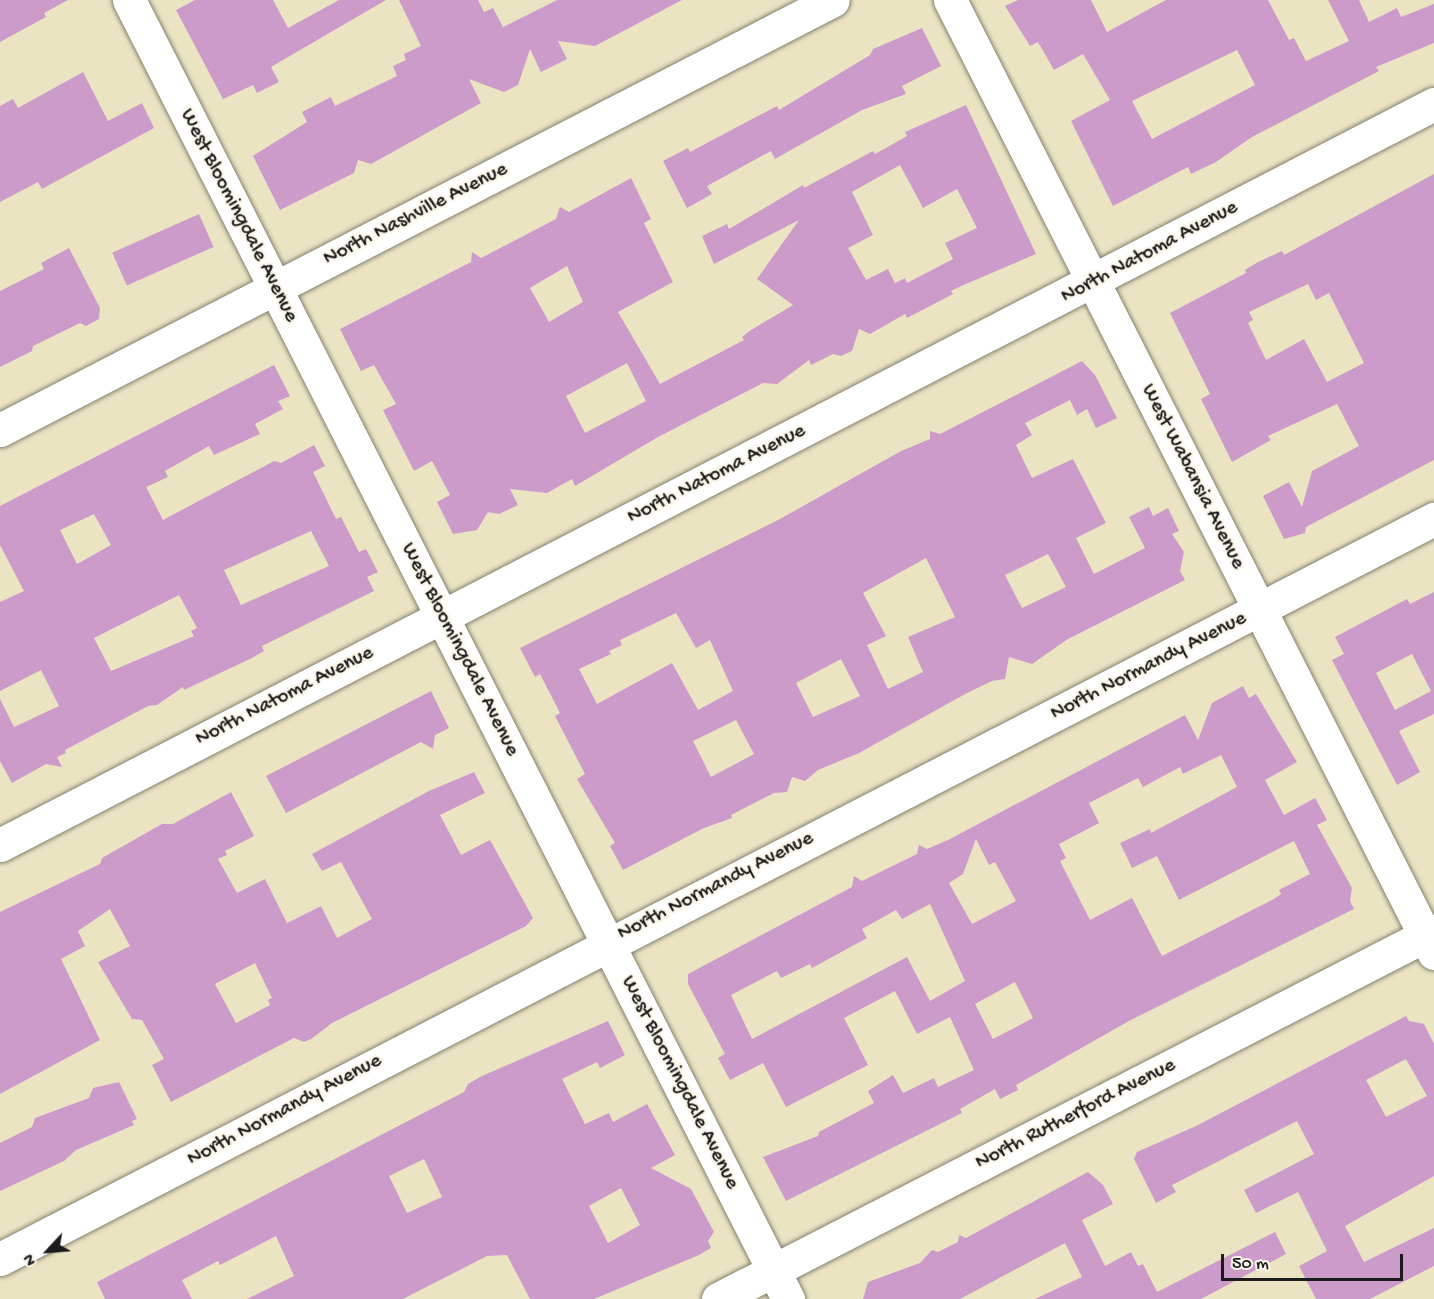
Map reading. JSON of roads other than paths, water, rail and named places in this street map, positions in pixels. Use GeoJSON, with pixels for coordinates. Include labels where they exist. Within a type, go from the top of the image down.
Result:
{"type":"FeatureCollection","features":[{"type":"Feature","properties":{"kind":"street","name":"West Bloomingdale Avenue"},"geometry":{"type":"LineString","coordinates":[[129,0],[788,1299]]}},
{"type":"Feature","properties":{"kind":"street","name":"North Nashville Avenue"},"geometry":{"type":"LineString","coordinates":[[0,430],[833,0]]}},
{"type":"Feature","properties":{"kind":"street","name":"West Wabansia Avenue"},"geometry":{"type":"LineString","coordinates":[[950,0],[1260,610],[1431,940]]}},
{"type":"Feature","properties":{"kind":"street","name":"North Natoma Avenue"},"geometry":{"type":"LineString","coordinates":[[0,845],[1093,283],[1434,104]]}},
{"type":"Feature","properties":{"kind":"street","name":"North Normandy Avenue"},"geometry":{"type":"LineString","coordinates":[[0,1259],[608,943],[1434,519]]}},
{"type":"Feature","properties":{"kind":"street","name":"North Rutherford Avenue"},"geometry":{"type":"LineString","coordinates":[[718,1299],[1431,940]]}}]}
